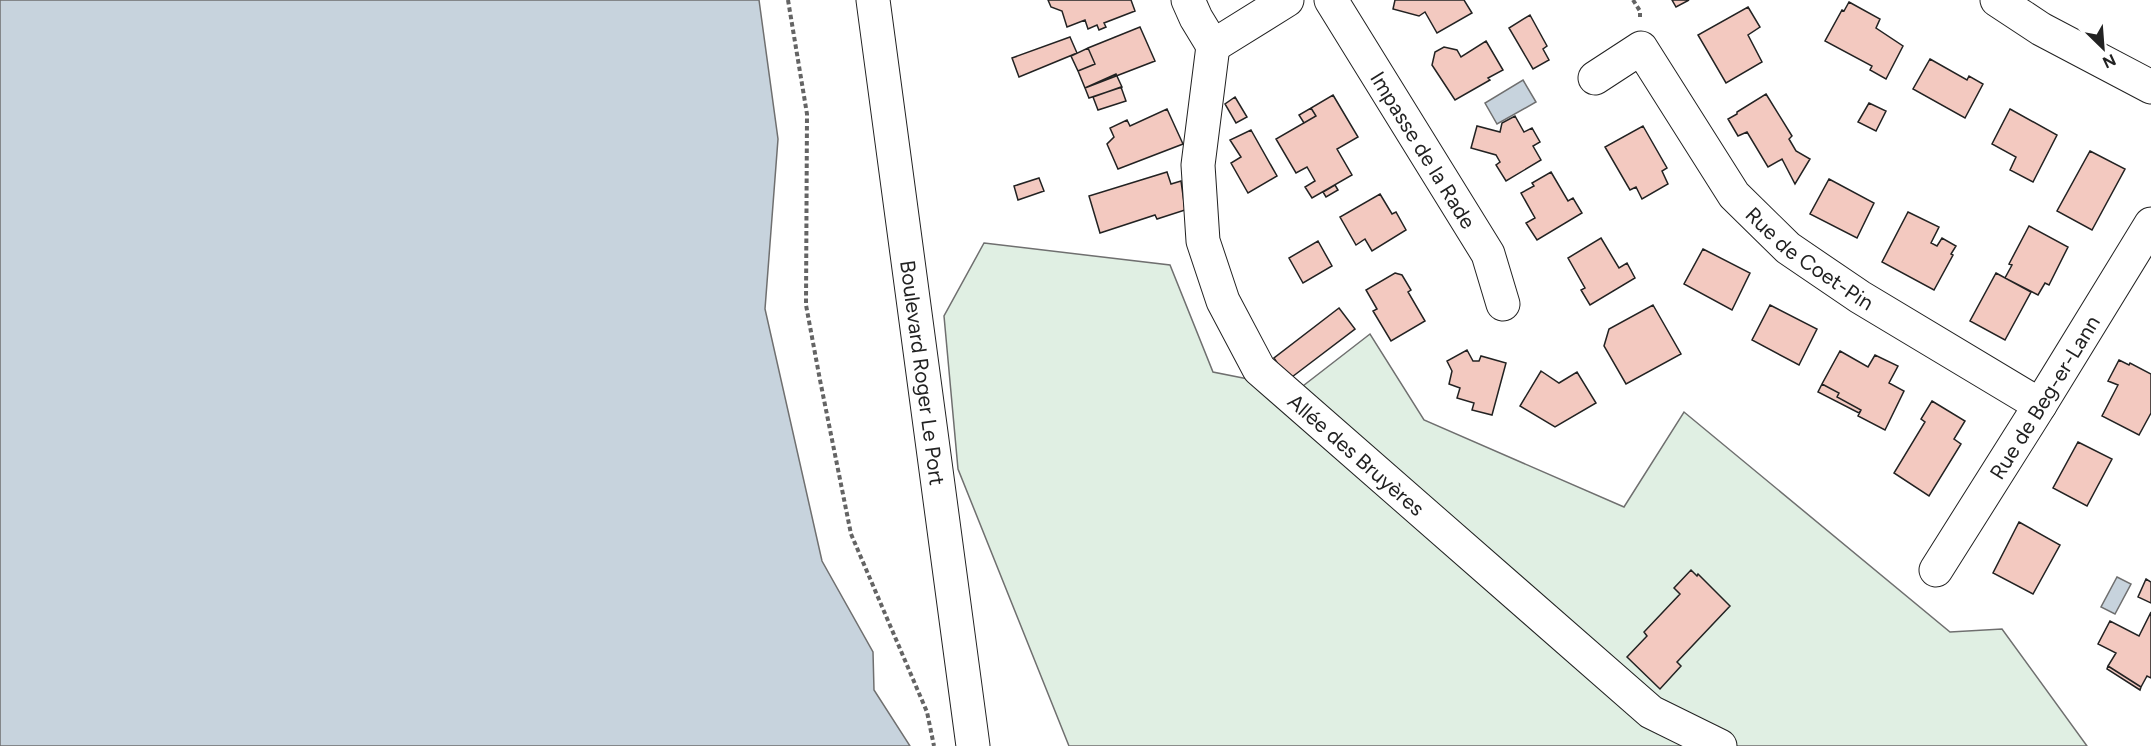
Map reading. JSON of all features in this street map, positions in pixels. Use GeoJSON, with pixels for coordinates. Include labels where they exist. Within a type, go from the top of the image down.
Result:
{"type":"FeatureCollection","features":[{"type":"Feature","properties":{"kind":"street","name":"Boulevard Roger Le Port"},"geometry":{"type":"LineString","coordinates":[[873,0],[973,746]]}},
{"type":"Feature","properties":{"kind":"street"},"geometry":{"type":"LineString","coordinates":[[1188,0],[1213,46],[1287,0]]}},
{"type":"Feature","properties":{"kind":"street","name":"Impasse de la Rade"},"geometry":{"type":"LineString","coordinates":[[1331,0],[1488,254],[1503,304]]}},
{"type":"Feature","properties":{"kind":"street"},"geometry":{"type":"LineString","coordinates":[[1997,0],[2041,29],[2151,87]]}},
{"type":"Feature","properties":{"kind":"street","name":"Allée des Bruyères"},"geometry":{"type":"LineString","coordinates":[[1213,46],[1198,165],[1203,242],[1223,301],[1259,369],[1651,712],[1720,746]]}},
{"type":"Feature","properties":{"kind":"street","name":"Rue de Coet-Pin"},"geometry":{"type":"LineString","coordinates":[[1594,78],[1641,48],[1734,195],[1788,248],[1860,297],[2040,405]]}},
{"type":"Feature","properties":{"kind":"street","name":"Rue de Beg-er-Lann"},"geometry":{"type":"LineString","coordinates":[[1936,570],[2151,224]]}},
{"type":"Feature","properties":{"kind":"path"},"geometry":{"type":"LineString","coordinates":[[788,0],[807,114],[806,304],[820,380],[851,534],[927,712],[934,746]]}},
{"type":"Feature","properties":{"kind":"green space"},"geometry":{"type":"Polygon","coordinates":[[[984,243],[1170,265],[1213,372],[1299,389],[1370,334],[1424,420],[1624,507],[1684,412],[1950,632],[2002,629],[2087,746],[1069,746],[958,469],[944,316],[984,243]]]}},
{"type":"Feature","properties":{"kind":"shaded area"},"geometry":{"type":"Polygon","coordinates":[[[0,0],[759,0],[778,139],[765,309],[822,561],[873,652],[874,690],[910,746],[0,746],[0,0]]]}},
{"type":"Feature","properties":{"kind":"shaded area"},"geometry":{"type":"Polygon","coordinates":[[[1523,80],[1536,102],[1497,124],[1485,103],[1523,80]]]}},
{"type":"Feature","properties":{"kind":"shaded area"},"geometry":{"type":"Polygon","coordinates":[[[2117,577],[2131,584],[2115,614],[2101,607],[2117,577]]]}},
{"type":"Feature","properties":{"kind":"building"},"geometry":{"type":"Polygon","coordinates":[[[1048,0],[1131,0],[1135,11],[1104,23],[1106,27],[1099,30],[1097,25],[1088,29],[1085,20],[1067,27],[1062,11],[1051,7],[1048,0]]]}},
{"type":"Feature","properties":{"kind":"building"},"geometry":{"type":"Polygon","coordinates":[[[1395,0],[1464,0],[1472,13],[1437,33],[1425,12],[1419,16],[1393,9],[1395,0]]]}},
{"type":"Feature","properties":{"kind":"building"},"geometry":{"type":"Polygon","coordinates":[[[1672,0],[1689,0],[1676,7],[1672,0]]]}},
{"type":"Feature","properties":{"kind":"building"},"geometry":{"type":"Polygon","coordinates":[[[1849,2],[1880,19],[1876,28],[1903,46],[1886,79],[1870,70],[1872,66],[1825,41],[1849,2]]]}},
{"type":"Feature","properties":{"kind":"building"},"geometry":{"type":"Polygon","coordinates":[[[1748,7],[1760,27],[1748,35],[1762,62],[1726,83],[1698,35],[1748,7]]]}},
{"type":"Feature","properties":{"kind":"building"},"geometry":{"type":"Polygon","coordinates":[[[1530,15],[1547,46],[1543,49],[1549,60],[1533,69],[1509,28],[1530,15]]]}},
{"type":"Feature","properties":{"kind":"building"},"geometry":{"type":"Polygon","coordinates":[[[1140,27],[1155,61],[1085,88],[1078,71],[1095,64],[1088,48],[1140,27]]]}},
{"type":"Feature","properties":{"kind":"building"},"geometry":{"type":"Polygon","coordinates":[[[1070,37],[1077,53],[1019,77],[1012,58],[1070,37]]]}},
{"type":"Feature","properties":{"kind":"building"},"geometry":{"type":"Polygon","coordinates":[[[1486,41],[1503,70],[1455,100],[1432,65],[1435,52],[1444,47],[1457,50],[1461,57],[1486,41]]]}},
{"type":"Feature","properties":{"kind":"building"},"geometry":{"type":"Polygon","coordinates":[[[1088,48],[1095,64],[1078,71],[1071,56],[1088,48]]]}},
{"type":"Feature","properties":{"kind":"building"},"geometry":{"type":"Polygon","coordinates":[[[1930,59],[1967,80],[1969,76],[1983,84],[1965,118],[1913,89],[1930,59]]]}},
{"type":"Feature","properties":{"kind":"building"},"geometry":{"type":"Polygon","coordinates":[[[1116,74],[1122,87],[1089,98],[1085,88],[1116,74]]]}},
{"type":"Feature","properties":{"kind":"building"},"geometry":{"type":"Polygon","coordinates":[[[1121,87],[1126,101],[1098,110],[1093,97],[1121,87]]]}},
{"type":"Feature","properties":{"kind":"building"},"geometry":{"type":"Polygon","coordinates":[[[1766,94],[1792,136],[1789,139],[1796,151],[1810,159],[1795,184],[1782,159],[1768,167],[1747,132],[1738,136],[1728,119],[1766,94]]]}},
{"type":"Feature","properties":{"kind":"building"},"geometry":{"type":"Polygon","coordinates":[[[1333,95],[1358,137],[1337,149],[1352,175],[1312,198],[1305,187],[1315,181],[1307,167],[1296,173],[1276,139],[1316,116],[1311,108],[1333,95]]]}},
{"type":"Feature","properties":{"kind":"building"},"geometry":{"type":"Polygon","coordinates":[[[1235,97],[1247,117],[1236,123],[1225,104],[1235,97]]]}},
{"type":"Feature","properties":{"kind":"building"},"geometry":{"type":"Polygon","coordinates":[[[1869,103],[1886,111],[1876,131],[1858,122],[1869,103]]]}},
{"type":"Feature","properties":{"kind":"building"},"geometry":{"type":"Polygon","coordinates":[[[1311,108],[1316,116],[1304,123],[1299,115],[1311,108]]]}},
{"type":"Feature","properties":{"kind":"building"},"geometry":{"type":"Polygon","coordinates":[[[1167,109],[1183,144],[1118,169],[1107,144],[1114,137],[1110,128],[1127,120],[1130,126],[1167,109]]]}},
{"type":"Feature","properties":{"kind":"building"},"geometry":{"type":"Polygon","coordinates":[[[2010,109],[2057,135],[2033,182],[2010,170],[2016,157],[1992,144],[2010,109]]]}},
{"type":"Feature","properties":{"kind":"building"},"geometry":{"type":"Polygon","coordinates":[[[1515,116],[1524,132],[1532,128],[1540,142],[1533,146],[1541,160],[1506,181],[1496,165],[1500,162],[1496,155],[1471,148],[1477,126],[1500,132],[1502,123],[1515,116]]]}},
{"type":"Feature","properties":{"kind":"building"},"geometry":{"type":"Polygon","coordinates":[[[1643,126],[1667,168],[1662,171],[1668,184],[1642,199],[1636,187],[1630,190],[1605,147],[1643,126]]]}},
{"type":"Feature","properties":{"kind":"building"},"geometry":{"type":"Polygon","coordinates":[[[1251,130],[1277,176],[1248,193],[1231,163],[1241,157],[1230,140],[1251,130]]]}},
{"type":"Feature","properties":{"kind":"building"},"geometry":{"type":"Polygon","coordinates":[[[2090,151],[2125,169],[2092,230],[2057,211],[2090,151]]]}},
{"type":"Feature","properties":{"kind":"building"},"geometry":{"type":"Polygon","coordinates":[[[1167,172],[1171,184],[1181,181],[1185,210],[1157,219],[1155,215],[1100,233],[1089,196],[1167,172]]]}},
{"type":"Feature","properties":{"kind":"building"},"geometry":{"type":"Polygon","coordinates":[[[1551,172],[1568,201],[1573,198],[1582,213],[1537,240],[1526,223],[1535,218],[1521,193],[1534,186],[1532,183],[1551,172]]]}},
{"type":"Feature","properties":{"kind":"building"},"geometry":{"type":"Polygon","coordinates":[[[1039,178],[1044,191],[1018,200],[1014,186],[1039,178]]]}},
{"type":"Feature","properties":{"kind":"building"},"geometry":{"type":"Polygon","coordinates":[[[1829,179],[1874,203],[1857,238],[1810,214],[1829,179]]]}},
{"type":"Feature","properties":{"kind":"building"},"geometry":{"type":"Polygon","coordinates":[[[1335,185],[1338,190],[1326,197],[1323,192],[1335,185]]]}},
{"type":"Feature","properties":{"kind":"building"},"geometry":{"type":"Polygon","coordinates":[[[1380,194],[1392,214],[1396,212],[1406,230],[1372,251],[1365,239],[1356,245],[1340,217],[1380,194]]]}},
{"type":"Feature","properties":{"kind":"building"},"geometry":{"type":"Polygon","coordinates":[[[1908,212],[1939,227],[1931,243],[1937,246],[1942,238],[1956,246],[1934,290],[1882,262],[1908,212]]]}},
{"type":"Feature","properties":{"kind":"building"},"geometry":{"type":"Polygon","coordinates":[[[2029,226],[2068,247],[2049,285],[2045,283],[2038,295],[2005,278],[2012,265],[2009,264],[2029,226]]]}},
{"type":"Feature","properties":{"kind":"building"},"geometry":{"type":"Polygon","coordinates":[[[1601,238],[1619,268],[1627,263],[1635,278],[1590,305],[1581,290],[1585,288],[1568,258],[1601,238]]]}},
{"type":"Feature","properties":{"kind":"building"},"geometry":{"type":"Polygon","coordinates":[[[1318,241],[1332,266],[1303,283],[1289,258],[1318,241]]]}},
{"type":"Feature","properties":{"kind":"building"},"geometry":{"type":"Polygon","coordinates":[[[1703,249],[1750,273],[1732,310],[1684,284],[1703,249]]]}},
{"type":"Feature","properties":{"kind":"building"},"geometry":{"type":"Polygon","coordinates":[[[1395,273],[1402,275],[1411,290],[1408,292],[1425,321],[1391,341],[1373,311],[1377,309],[1366,290],[1395,273]]]}},
{"type":"Feature","properties":{"kind":"building"},"geometry":{"type":"Polygon","coordinates":[[[1996,273],[2031,292],[2005,340],[1970,321],[1996,273]]]}},
{"type":"Feature","properties":{"kind":"building"},"geometry":{"type":"Polygon","coordinates":[[[1653,305],[1681,354],[1626,384],[1604,346],[1609,329],[1653,305]]]}},
{"type":"Feature","properties":{"kind":"building"},"geometry":{"type":"Polygon","coordinates":[[[1770,305],[1817,329],[1799,365],[1752,340],[1770,305]]]}},
{"type":"Feature","properties":{"kind":"building"},"geometry":{"type":"Polygon","coordinates":[[[1339,308],[1355,329],[1288,380],[1274,358],[1339,308]]]}},
{"type":"Feature","properties":{"kind":"building"},"geometry":{"type":"Polygon","coordinates":[[[1467,350],[1473,361],[1479,361],[1481,356],[1506,363],[1492,415],[1472,410],[1474,403],[1457,398],[1460,388],[1449,384],[1452,371],[1447,361],[1467,350]]]}},
{"type":"Feature","properties":{"kind":"building"},"geometry":{"type":"Polygon","coordinates":[[[1840,351],[1868,367],[1875,355],[1898,366],[1889,383],[1904,391],[1885,430],[1858,416],[1861,410],[1837,397],[1839,393],[1822,384],[1840,351]]]}},
{"type":"Feature","properties":{"kind":"building"},"geometry":{"type":"Polygon","coordinates":[[[2119,360],[2151,374],[2151,413],[2139,435],[2102,416],[2118,385],[2108,381],[2119,360]]]}},
{"type":"Feature","properties":{"kind":"building"},"geometry":{"type":"Polygon","coordinates":[[[1541,371],[1559,383],[1577,372],[1596,403],[1555,427],[1520,406],[1541,371]]]}},
{"type":"Feature","properties":{"kind":"building"},"geometry":{"type":"Polygon","coordinates":[[[1822,384],[1839,393],[1837,397],[1861,410],[1859,413],[1818,392],[1822,384]]]}},
{"type":"Feature","properties":{"kind":"building"},"geometry":{"type":"Polygon","coordinates":[[[1932,401],[1965,421],[1954,439],[1961,444],[1929,496],[1894,473],[1925,422],[1921,419],[1932,401]]]}},
{"type":"Feature","properties":{"kind":"building"},"geometry":{"type":"Polygon","coordinates":[[[2078,442],[2112,459],[2087,506],[2053,488],[2078,442]]]}},
{"type":"Feature","properties":{"kind":"building"},"geometry":{"type":"Polygon","coordinates":[[[2019,522],[2060,545],[2033,594],[1993,573],[2019,522]]]}},
{"type":"Feature","properties":{"kind":"building"},"geometry":{"type":"Polygon","coordinates":[[[1691,570],[1697,576],[1698,574],[1730,606],[1677,662],[1681,666],[1660,689],[1627,657],[1647,636],[1644,632],[1680,594],[1674,588],[1691,570]]]}},
{"type":"Feature","properties":{"kind":"building"},"geometry":{"type":"Polygon","coordinates":[[[2146,579],[2151,582],[2151,603],[2138,597],[2146,579]]]}},
{"type":"Feature","properties":{"kind":"building"},"geometry":{"type":"Polygon","coordinates":[[[2151,612],[2151,678],[2147,676],[2141,687],[2108,666],[2116,653],[2098,644],[2110,621],[2139,636],[2151,612]]]}},
{"type":"Feature","properties":{"kind":"building"},"geometry":{"type":"Polygon","coordinates":[[[2108,666],[2141,687],[2140,690],[2107,669],[2108,666]]]}}]}
